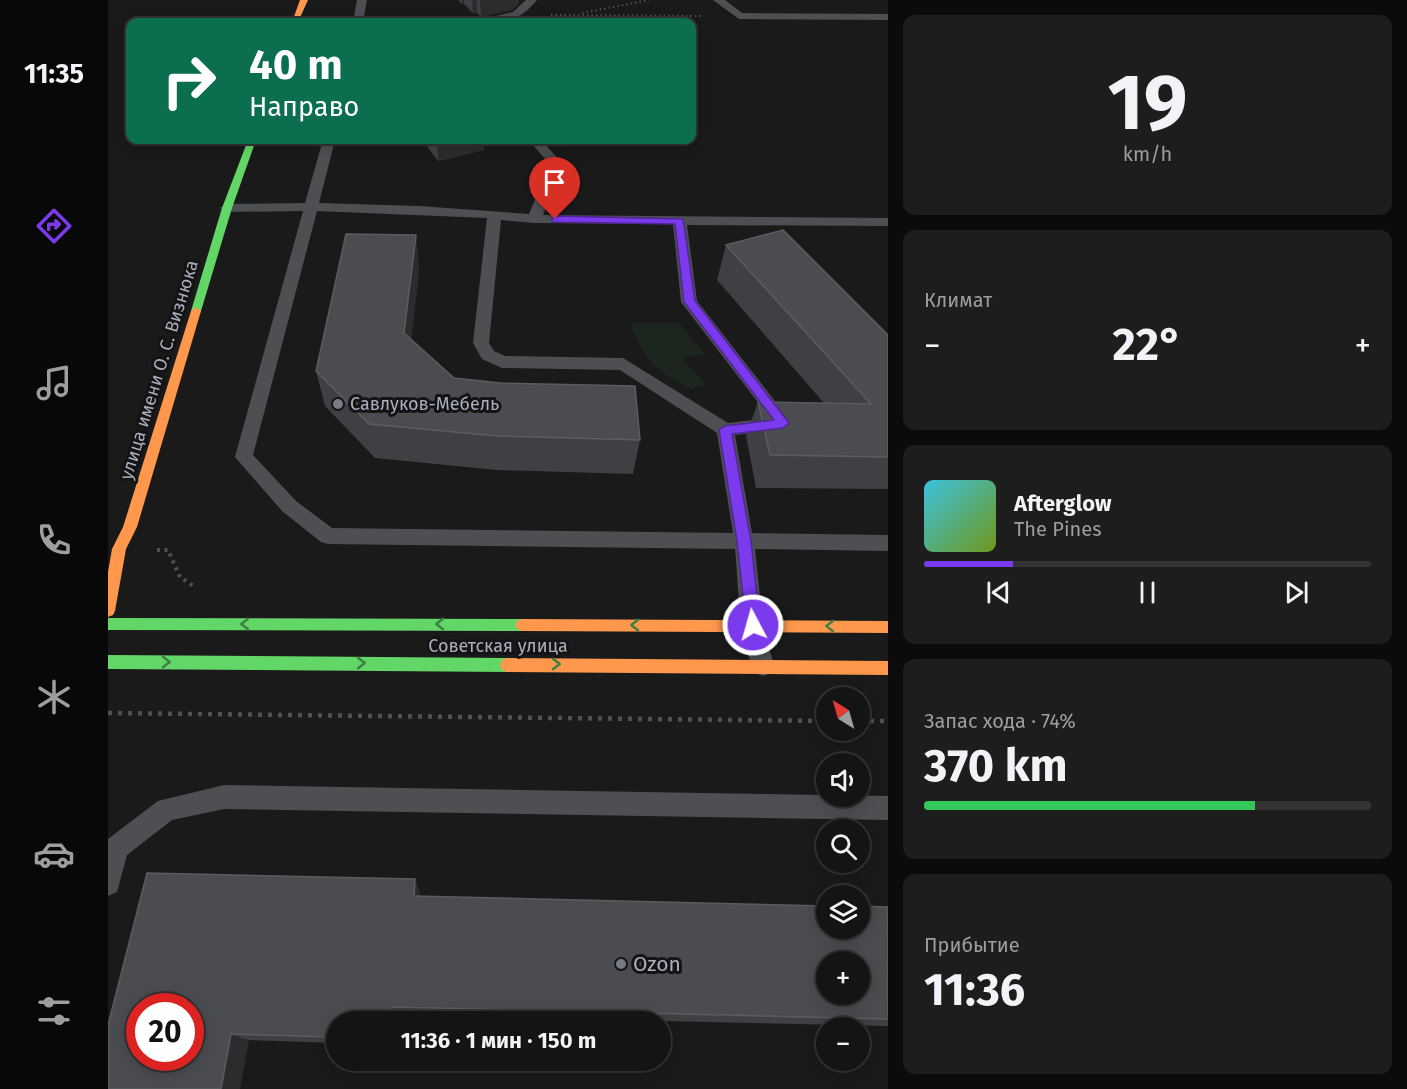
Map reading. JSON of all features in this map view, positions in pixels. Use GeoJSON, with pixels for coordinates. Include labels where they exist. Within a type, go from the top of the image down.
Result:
{"type":"FeatureCollection","features":[{"type":"Feature","properties":{"kind":"main road"},"geometry":{"type":"LineString","coordinates":[[296,18],[303,0]]}},
{"type":"Feature","properties":{"kind":"main road","name":"улица имени О. С. Визнюка"},"geometry":{"type":"LineString","coordinates":[[108,611],[119,549],[130,527],[227,208],[251,144]]}},
{"type":"Feature","properties":{"kind":"main road","name":"Советская улица"},"geometry":{"type":"LineString","coordinates":[[108,624],[888,627]]}},
{"type":"Feature","properties":{"kind":"main road","name":"Советская улица"},"geometry":{"type":"LineString","coordinates":[[108,662],[888,668]]}},
{"type":"Feature","properties":{"kind":"lane"},"geometry":{"type":"LineString","coordinates":[[359,18],[362,0]]}},
{"type":"Feature","properties":{"kind":"lane"},"geometry":{"type":"LineString","coordinates":[[502,18],[517,15],[532,0]]}},
{"type":"Feature","properties":{"kind":"lane"},"geometry":{"type":"LineString","coordinates":[[718,0],[739,16],[888,17]]}},
{"type":"Feature","properties":{"kind":"lane"},"geometry":{"type":"LineString","coordinates":[[830,6],[846,17]]}},
{"type":"Feature","properties":{"kind":"lane"},"geometry":{"type":"LineString","coordinates":[[327,144],[244,458],[289,506],[328,536],[888,543]]}},
{"type":"Feature","properties":{"kind":"lane"},"geometry":{"type":"LineString","coordinates":[[534,219],[557,165],[539,144]]}},
{"type":"Feature","properties":{"kind":"lane"},"geometry":{"type":"LineString","coordinates":[[227,208],[309,207],[494,214],[534,219],[888,222]]}},
{"type":"Feature","properties":{"kind":"lane"},"geometry":{"type":"LineString","coordinates":[[494,214],[481,343],[488,355],[502,362],[622,364],[725,430],[783,423],[689,302],[680,221]]}},
{"type":"Feature","properties":{"kind":"lane"},"geometry":{"type":"LineString","coordinates":[[762,221],[776,235]]}},
{"type":"Feature","properties":{"kind":"lane"},"geometry":{"type":"LineString","coordinates":[[725,430],[744,541],[753,625],[763,666]]}},
{"type":"Feature","properties":{"kind":"lane"},"geometry":{"type":"LineString","coordinates":[[108,883],[117,848],[166,808],[224,797],[888,808]]}},
{"type":"Feature","properties":{"kind":"path"},"geometry":{"type":"LineString","coordinates":[[611,0],[616,6]]}},
{"type":"Feature","properties":{"kind":"path"},"geometry":{"type":"LineString","coordinates":[[573,15],[649,0]]}},
{"type":"Feature","properties":{"kind":"path"},"geometry":{"type":"LineString","coordinates":[[517,15],[657,16]]}},
{"type":"Feature","properties":{"kind":"path"},"geometry":{"type":"LineString","coordinates":[[119,549],[168,550],[180,577],[199,590]]}},
{"type":"Feature","properties":{"kind":"path"},"geometry":{"type":"LineString","coordinates":[[108,713],[816,720]]}},
{"type":"Feature","properties":{"kind":"path"},"geometry":{"type":"LineString","coordinates":[[870,721],[888,721]]}},
{"type":"Feature","properties":{"kind":"shaded area"},"geometry":{"type":"Polygon","coordinates":[[[630,323],[679,323],[705,354],[682,358],[705,384],[692,389],[661,371],[641,347],[630,323]]]}},
{"type":"Feature","properties":{"kind":"building"},"geometry":{"type":"Polygon","coordinates":[[[783,230],[888,335],[888,457],[770,455],[758,402],[871,404],[726,245],[783,230]]]}},
{"type":"Feature","properties":{"kind":"building"},"geometry":{"type":"Polygon","coordinates":[[[346,234],[416,235],[404,333],[454,378],[500,383],[635,386],[640,440],[497,436],[369,424],[316,371],[346,234]]]}},
{"type":"Feature","properties":{"kind":"building"},"geometry":{"type":"Polygon","coordinates":[[[147,873],[415,879],[414,896],[816,906],[816,939],[870,939],[870,906],[888,907],[888,1019],[671,1014],[671,1011],[392,1007],[392,1011],[326,1011],[326,1037],[231,1034],[221,1089],[108,1089],[108,1025],[147,873]]]}},
{"type":"Feature","properties":{"kind":"traffic: fast"},"geometry":{"type":"LineString","coordinates":[[196,311],[227,208],[251,144]]}},
{"type":"Feature","properties":{"kind":"traffic: fast"},"geometry":{"type":"LineString","coordinates":[[108,624],[522,625]]}},
{"type":"Feature","properties":{"kind":"traffic: fast"},"geometry":{"type":"LineString","coordinates":[[108,662],[507,665]]}},
{"type":"Feature","properties":{"kind":"traffic: slow"},"geometry":{"type":"LineString","coordinates":[[297,18],[304,0]]}},
{"type":"Feature","properties":{"kind":"traffic: slow"},"geometry":{"type":"LineString","coordinates":[[108,611],[119,549],[130,527],[196,311]]}},
{"type":"Feature","properties":{"kind":"traffic: slow"},"geometry":{"type":"LineString","coordinates":[[522,625],[888,627]]}},
{"type":"Feature","properties":{"kind":"traffic: slow"},"geometry":{"type":"LineString","coordinates":[[507,665],[888,668]]}},
{"type":"Feature","properties":{"kind":"place","name":"Савлуков-Мебель"},"geometry":{"type":"Point","coordinates":[338,404]}},
{"type":"Feature","properties":{"kind":"place","name":"Ozon"},"geometry":{"type":"Point","coordinates":[621,964]}},
{"type":"Feature","properties":{"kind":"route"},"geometry":{"type":"LineString","coordinates":[[555,219],[680,221],[689,302],[783,423],[725,430],[744,541],[753,625]]}}]}
